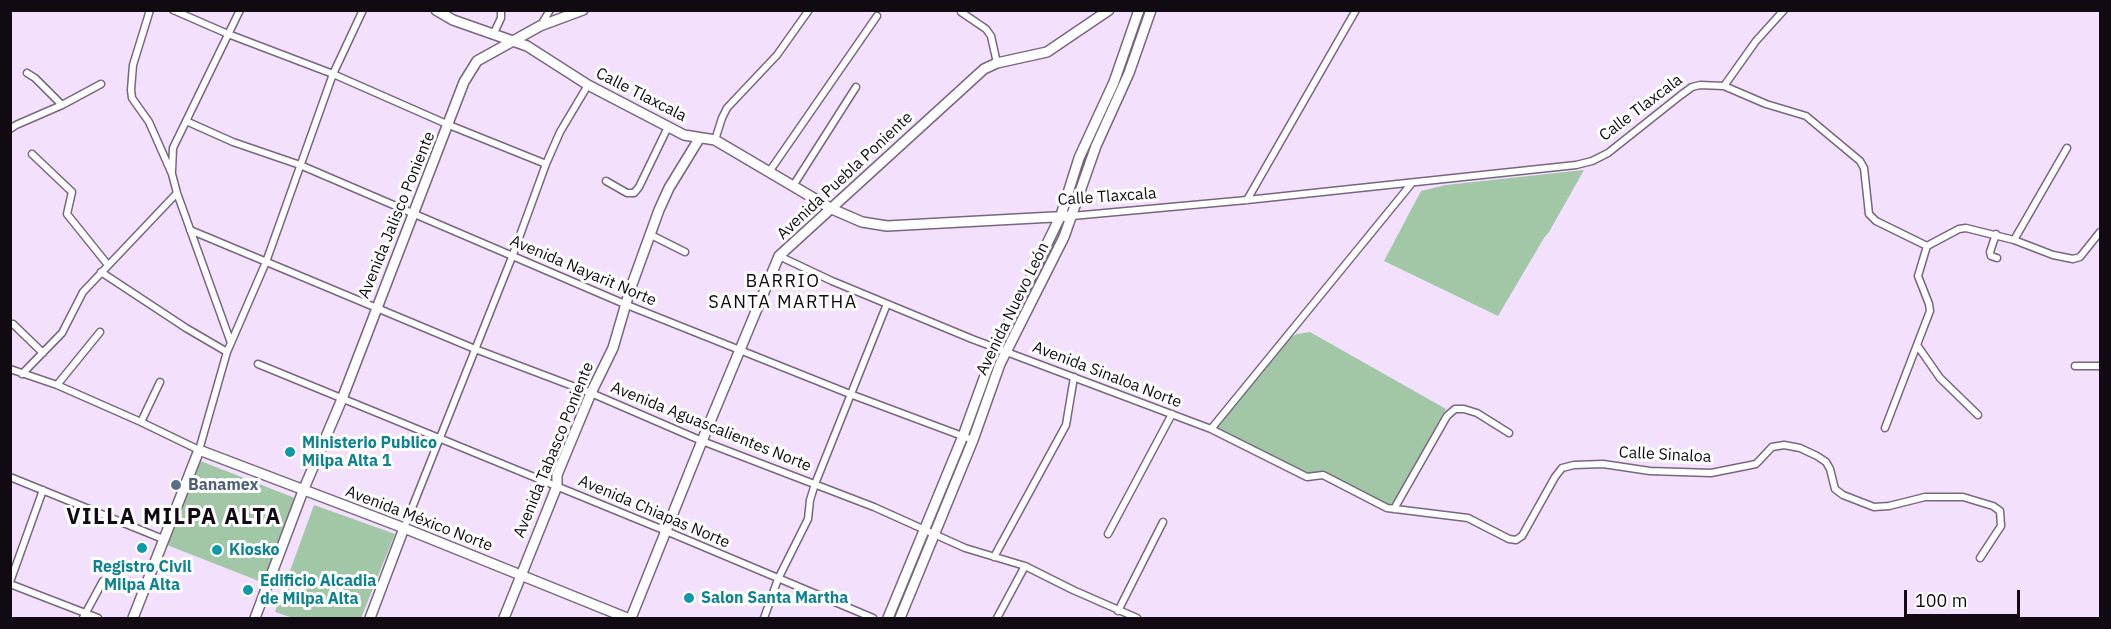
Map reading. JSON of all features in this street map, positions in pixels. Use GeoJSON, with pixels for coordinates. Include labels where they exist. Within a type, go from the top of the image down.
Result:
{"type":"FeatureCollection","features":[{"type":"Feature","properties":{"kind":"street"},"geometry":{"type":"LineString","coordinates":[[150,10],[133,65],[132,98],[149,122],[172,174],[231,343]]}},
{"type":"Feature","properties":{"kind":"street"},"geometry":{"type":"LineString","coordinates":[[173,10],[228,34],[333,74],[449,125],[546,164]]}},
{"type":"Feature","properties":{"kind":"street"},"geometry":{"type":"LineString","coordinates":[[172,174],[173,148],[240,10]]}},
{"type":"Feature","properties":{"kind":"street"},"geometry":{"type":"LineString","coordinates":[[133,618],[199,450],[227,352],[266,262],[333,74],[363,10]]}},
{"type":"Feature","properties":{"kind":"street","name":"Calle Tlaxcala"},"geometry":{"type":"LineString","coordinates":[[436,10],[453,20],[527,46],[588,85],[684,135],[715,140],[832,209],[862,222],[887,226],[1072,216],[1576,165],[1592,161],[1608,153],[1692,87],[1724,86]]}},
{"type":"Feature","properties":{"kind":"street"},"geometry":{"type":"LineString","coordinates":[[493,35],[501,18],[501,10]]}},
{"type":"Feature","properties":{"kind":"street"},"geometry":{"type":"LineString","coordinates":[[540,26],[550,10]]}},
{"type":"Feature","properties":{"kind":"street","name":"Avenida Jalisco Poniente"},"geometry":{"type":"LineString","coordinates":[[255,618],[464,82],[477,61],[540,26],[584,10]]}},
{"type":"Feature","properties":{"kind":"street"},"geometry":{"type":"LineString","coordinates":[[715,140],[727,108],[777,55],[809,10]]}},
{"type":"Feature","properties":{"kind":"street","name":"Avenida Puebla Poniente"},"geometry":{"type":"LineString","coordinates":[[632,618],[739,349],[779,256],[984,69],[997,63],[1047,52],[1109,10]]}},
{"type":"Feature","properties":{"kind":"street","name":"Avenida Nuevo León"},"geometry":{"type":"LineString","coordinates":[[900,618],[996,347],[1061,215],[1079,158],[1113,82],[1139,10]]}},
{"type":"Feature","properties":{"kind":"street","name":"Avenida Nuevo León"},"geometry":{"type":"LineString","coordinates":[[888,618],[973,440],[1006,351],[1064,237],[1096,146],[1129,73],[1151,10]]}},
{"type":"Feature","properties":{"kind":"street"},"geometry":{"type":"LineString","coordinates":[[1246,200],[1356,10]]}},
{"type":"Feature","properties":{"kind":"street"},"geometry":{"type":"LineString","coordinates":[[1784,10],[1756,41],[1724,86],[1766,104],[1798,113],[1817,124],[1860,161],[1864,168],[1869,214],[1876,221],[1927,246]]}},
{"type":"Feature","properties":{"kind":"street"},"geometry":{"type":"LineString","coordinates":[[961,12],[986,29],[991,36],[997,63]]}},
{"type":"Feature","properties":{"kind":"street"},"geometry":{"type":"LineString","coordinates":[[769,172],[877,16]]}},
{"type":"Feature","properties":{"kind":"street"},"geometry":{"type":"LineString","coordinates":[[27,73],[62,105]]}},
{"type":"Feature","properties":{"kind":"street"},"geometry":{"type":"LineString","coordinates":[[10,129],[16,124],[62,105],[101,84]]}},
{"type":"Feature","properties":{"kind":"street"},"geometry":{"type":"LineString","coordinates":[[370,618],[546,164],[560,132],[588,85]]}},
{"type":"Feature","properties":{"kind":"street"},"geometry":{"type":"LineString","coordinates":[[794,186],[856,87]]}},
{"type":"Feature","properties":{"kind":"street","name":"Avenida Nayarit Norte"},"geometry":{"type":"LineString","coordinates":[[186,121],[233,142],[300,165],[627,305],[850,394],[973,440]]}},
{"type":"Feature","properties":{"kind":"street"},"geometry":{"type":"LineString","coordinates":[[606,181],[627,193],[634,193],[668,127]]}},
{"type":"Feature","properties":{"kind":"street","name":"Avenida Tabasco Poniente"},"geometry":{"type":"LineString","coordinates":[[504,618],[557,486],[557,475],[591,393],[614,348],[630,290],[659,210],[669,188],[699,139]]}},
{"type":"Feature","properties":{"kind":"street"},"geometry":{"type":"LineString","coordinates":[[2014,240],[2067,148]]}},
{"type":"Feature","properties":{"kind":"street"},"geometry":{"type":"LineString","coordinates":[[32,154],[72,192],[67,214],[108,265]]}},
{"type":"Feature","properties":{"kind":"street"},"geometry":{"type":"LineString","coordinates":[[1211,429],[1412,183]]}},
{"type":"Feature","properties":{"kind":"street"},"geometry":{"type":"LineString","coordinates":[[22,374],[62,333],[83,292],[177,193]]}},
{"type":"Feature","properties":{"kind":"street"},"geometry":{"type":"LineString","coordinates":[[1885,428],[1930,311],[1918,276],[1927,246],[1959,229],[1966,228],[1995,234],[2053,255],[2073,259],[2080,257],[2100,232]]}},
{"type":"Feature","properties":{"kind":"street","name":"Avenida Aguascalientes Norte"},"geometry":{"type":"LineString","coordinates":[[190,230],[474,349],[591,393],[702,441],[874,507],[964,548],[1025,566],[1137,618]]}},
{"type":"Feature","properties":{"kind":"street"},"geometry":{"type":"LineString","coordinates":[[1995,234],[1990,252],[1991,256],[1996,258]]}},
{"type":"Feature","properties":{"kind":"street"},"geometry":{"type":"LineString","coordinates":[[651,235],[685,252]]}},
{"type":"Feature","properties":{"kind":"street","name":"Avenida Sinaloa Norte"},"geometry":{"type":"LineString","coordinates":[[779,256],[887,304],[1211,429],[1307,477],[1323,475],[1391,509]]}},
{"type":"Feature","properties":{"kind":"street"},"geometry":{"type":"LineString","coordinates":[[101,272],[227,352]]}},
{"type":"Feature","properties":{"kind":"street"},"geometry":{"type":"LineString","coordinates":[[764,618],[778,579],[808,519],[815,484],[887,304]]}},
{"type":"Feature","properties":{"kind":"street"},"geometry":{"type":"LineString","coordinates":[[13,324],[43,353]]}},
{"type":"Feature","properties":{"kind":"street"},"geometry":{"type":"LineString","coordinates":[[57,385],[99,332]]}},
{"type":"Feature","properties":{"kind":"street"},"geometry":{"type":"LineString","coordinates":[[1917,345],[1940,378],[1978,415]]}},
{"type":"Feature","properties":{"kind":"street","name":"Avenida Chiapas Norte"},"geometry":{"type":"LineString","coordinates":[[258,364],[873,618]]}},
{"type":"Feature","properties":{"kind":"street"},"geometry":{"type":"LineString","coordinates":[[2075,366],[2100,366]]}},
{"type":"Feature","properties":{"kind":"street"},"geometry":{"type":"LineString","coordinates":[[10,369],[57,385],[199,450]]}},
{"type":"Feature","properties":{"kind":"street"},"geometry":{"type":"LineString","coordinates":[[993,557],[1065,425],[1074,377]]}},
{"type":"Feature","properties":{"kind":"street"},"geometry":{"type":"LineString","coordinates":[[141,422],[160,382]]}},
{"type":"Feature","properties":{"kind":"street"},"geometry":{"type":"LineString","coordinates":[[1391,509],[1447,416],[1455,409],[1477,413],[1509,433]]}},
{"type":"Feature","properties":{"kind":"street"},"geometry":{"type":"LineString","coordinates":[[1108,534],[1172,414]]}},
{"type":"Feature","properties":{"kind":"street","name":"Calle Sinaloa"},"geometry":{"type":"LineString","coordinates":[[1391,509],[1468,518],[1509,539],[1516,540],[1522,536],[1562,468],[1574,465],[1603,464],[1650,471],[1711,473],[1756,464],[1772,447],[1784,445],[1800,448],[1826,462],[1835,489],[1843,495],[1874,507],[1940,496],[1963,497],[1993,506],[2000,511],[2001,526],[1980,558]]}},
{"type":"Feature","properties":{"kind":"street","name":"Avenida México Norte"},"geometry":{"type":"LineString","coordinates":[[199,450],[404,528],[627,618]]}},
{"type":"Feature","properties":{"kind":"street"},"geometry":{"type":"LineString","coordinates":[[10,477],[163,539]]}},
{"type":"Feature","properties":{"kind":"street"},"geometry":{"type":"LineString","coordinates":[[43,490],[10,583],[85,616],[98,618]]}},
{"type":"Feature","properties":{"kind":"street"},"geometry":{"type":"LineString","coordinates":[[1118,610],[1162,522]]}},
{"type":"Feature","properties":{"kind":"street"},"geometry":{"type":"LineString","coordinates":[[997,618],[1025,566]]}},
{"type":"Feature","properties":{"kind":"street"},"geometry":{"type":"LineString","coordinates":[[85,616],[103,581]]}},
{"type":"Feature","properties":{"kind":"green space"},"geometry":{"type":"Polygon","coordinates":[[[1142,11],[1148,11],[1071,214],[1064,213],[1081,160],[1142,11]]]}},
{"type":"Feature","properties":{"kind":"green space"},"geometry":{"type":"Polygon","coordinates":[[[1584,170],[1498,316],[1384,261],[1421,191],[1446,185],[1584,170]]]}},
{"type":"Feature","properties":{"kind":"green space"},"geometry":{"type":"Polygon","coordinates":[[[1062,218],[1069,218],[1005,348],[999,346],[1062,218]]]}},
{"type":"Feature","properties":{"kind":"green space"},"geometry":{"type":"Polygon","coordinates":[[[1310,332],[1446,409],[1391,507],[1323,473],[1306,474],[1217,428],[1227,412],[1287,339],[1297,334],[1310,332]]]}},
{"type":"Feature","properties":{"kind":"green space"},"geometry":{"type":"Polygon","coordinates":[[[964,439],[970,441],[932,531],[927,529],[964,439]]]}},
{"type":"Feature","properties":{"kind":"green space"},"geometry":{"type":"Polygon","coordinates":[[[198,460],[295,498],[264,583],[167,545],[198,460]]]}},
{"type":"Feature","properties":{"kind":"green space"},"geometry":{"type":"Polygon","coordinates":[[[314,505],[395,534],[361,618],[293,618],[275,612],[314,505]]]}},
{"type":"Feature","properties":{"kind":"green space"},"geometry":{"type":"Polygon","coordinates":[[[926,533],[931,535],[897,618],[890,618],[926,533]]]}},
{"type":"Feature","properties":{"kind":"place","name":"Ministerio Publico Milpa Alta 1"},"geometry":{"type":"Point","coordinates":[290,452]}},
{"type":"Feature","properties":{"kind":"place","name":"Banamex"},"geometry":{"type":"Point","coordinates":[176,485]}},
{"type":"Feature","properties":{"kind":"place","name":"Registro Civil Milpa Alta"},"geometry":{"type":"Point","coordinates":[142,548]}},
{"type":"Feature","properties":{"kind":"place","name":"Kiosko"},"geometry":{"type":"Point","coordinates":[217,550]}},
{"type":"Feature","properties":{"kind":"place","name":"Edificio Alcadia de Milpa Alta"},"geometry":{"type":"Point","coordinates":[248,590]}},
{"type":"Feature","properties":{"kind":"place","name":"Salon Santa Martha"},"geometry":{"type":"Point","coordinates":[689,598]}},
{"type":"Feature","properties":{"kind":"district","name":"BARRIO SANTA MARTHA"},"geometry":{"type":"Point","coordinates":[783,292]}},
{"type":"Feature","properties":{"kind":"district","name":"VILLA MILPA ALTA"},"geometry":{"type":"Point","coordinates":[174,518]}}]}
